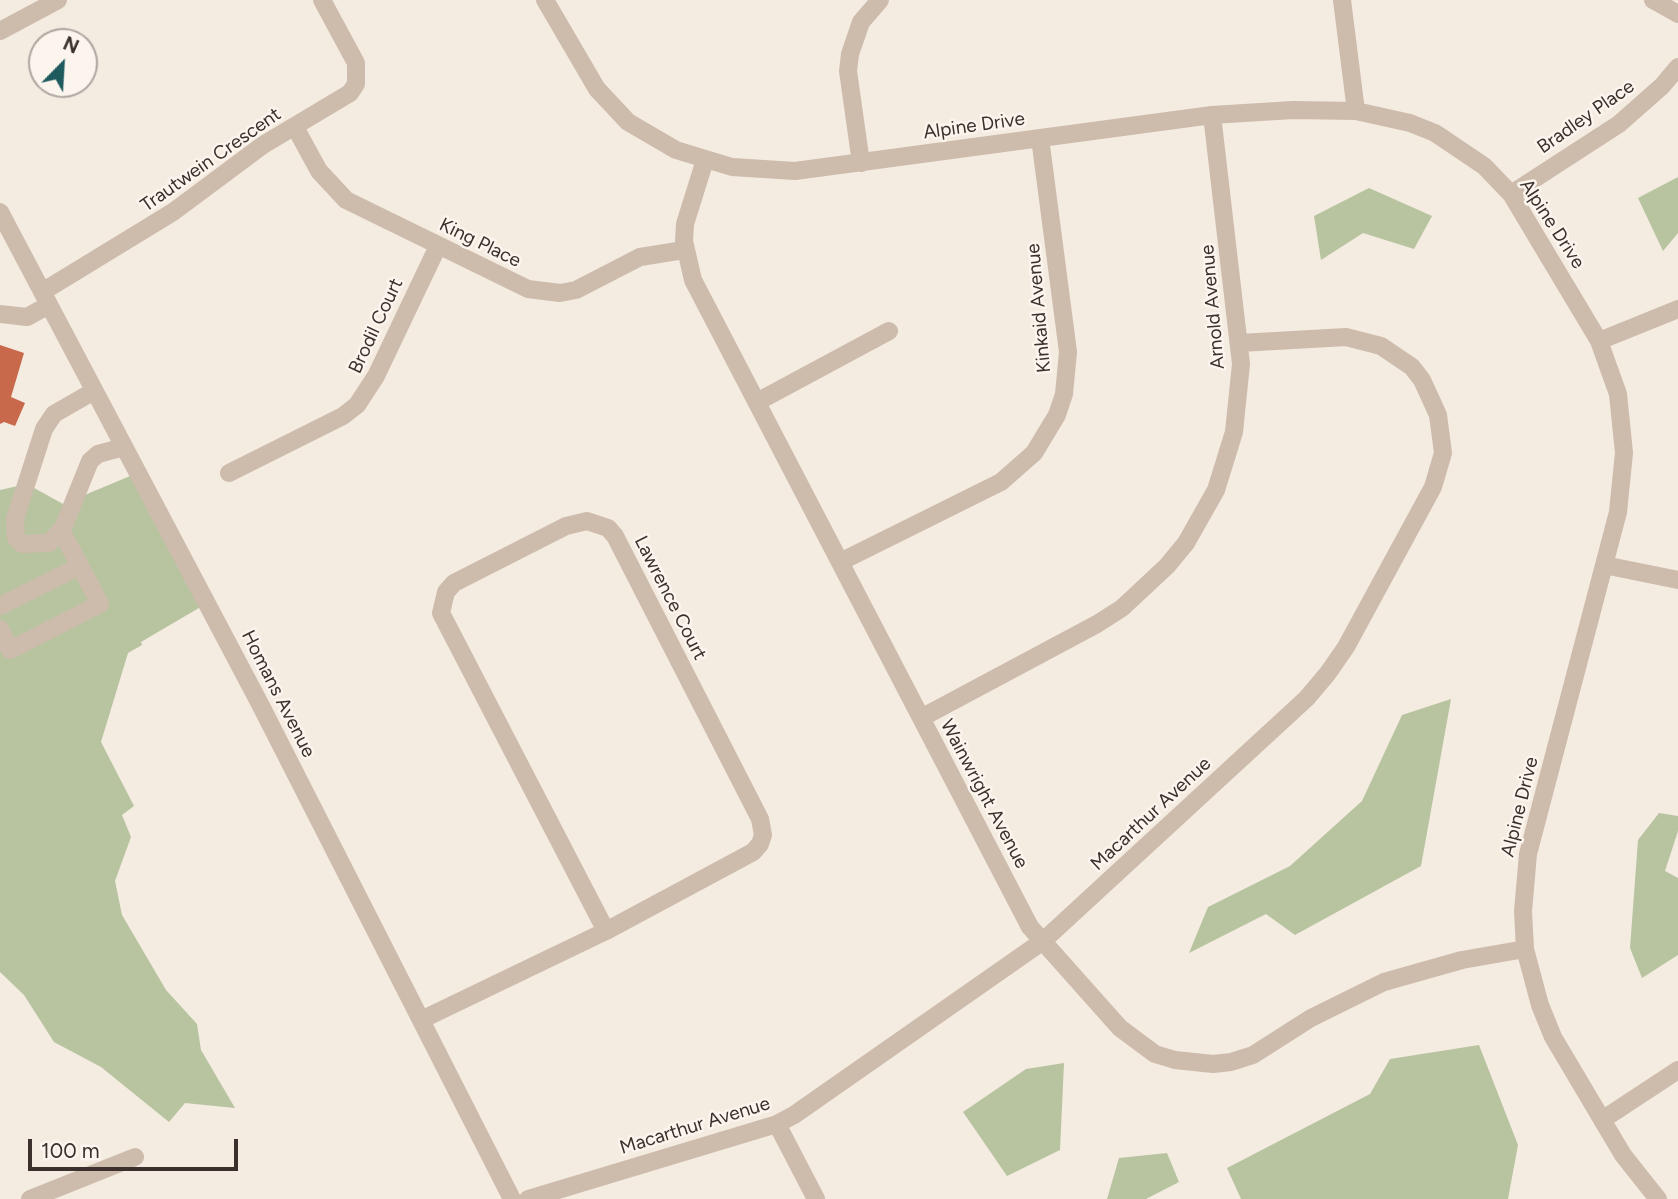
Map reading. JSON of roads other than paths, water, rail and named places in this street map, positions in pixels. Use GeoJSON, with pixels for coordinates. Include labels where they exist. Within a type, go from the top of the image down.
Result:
{"type":"FeatureCollection","features":[{"type":"Feature","properties":{"kind":"street"},"geometry":{"type":"LineString","coordinates":[[0,31],[58,0]]}},
{"type":"Feature","properties":{"kind":"street","name":"Trautwein Crescent"},"geometry":{"type":"LineString","coordinates":[[0,314],[27,317],[46,299],[231,172],[263,145],[343,100],[356,84],[356,63],[322,0]]}},
{"type":"Feature","properties":{"kind":"street","name":"Alpine Drive"},"geometry":{"type":"LineString","coordinates":[[545,0],[597,89],[611,107],[652,137],[705,160],[763,171],[795,171],[1212,115],[1293,110],[1356,111],[1410,123],[1435,133],[1484,166],[1511,194],[1599,341],[1618,394],[1624,453],[1618,512],[1528,853],[1522,911],[1525,949],[1540,1006],[1553,1037],[1623,1155],[1658,1199]]}},
{"type":"Feature","properties":{"kind":"street"},"geometry":{"type":"LineString","coordinates":[[861,163],[849,71],[850,54],[861,22],[880,0]]}},
{"type":"Feature","properties":{"kind":"street"},"geometry":{"type":"LineString","coordinates":[[1342,0],[1356,111]]}},
{"type":"Feature","properties":{"kind":"street"},"geometry":{"type":"LineString","coordinates":[[1653,0],[1678,14]]}},
{"type":"Feature","properties":{"kind":"street","name":"Bradley Place"},"geometry":{"type":"LineString","coordinates":[[1511,194],[1619,124],[1642,106],[1678,67]]}},
{"type":"Feature","properties":{"kind":"street","name":"Arnold Avenue"},"geometry":{"type":"LineString","coordinates":[[921,718],[1097,625],[1146,588],[1167,566],[1202,517],[1225,465],[1239,398],[1240,343],[1212,115]]}},
{"type":"Feature","properties":{"kind":"street","name":"King Place"},"geometry":{"type":"LineString","coordinates":[[295,127],[319,171],[346,200],[528,289],[560,293],[593,284],[640,257],[684,250]]}},
{"type":"Feature","properties":{"kind":"street","name":"Kinkaid Avenue"},"geometry":{"type":"LineString","coordinates":[[840,562],[1001,482],[1034,453],[1058,415],[1064,394],[1068,352],[1040,138]]}},
{"type":"Feature","properties":{"kind":"street","name":"Wainwright Avenue"},"geometry":{"type":"LineString","coordinates":[[705,160],[685,224],[684,250],[693,280],[1030,927],[1135,1042],[1175,1060],[1213,1064],[1253,1055],[1311,1018],[1384,982],[1462,960],[1525,949]]}},
{"type":"Feature","properties":{"kind":"street","name":"Homans Avenue"},"geometry":{"type":"LineString","coordinates":[[0,212],[512,1199]]}},
{"type":"Feature","properties":{"kind":"street","name":"Brodil Court"},"geometry":{"type":"LineString","coordinates":[[229,473],[343,416],[357,405],[376,376],[438,246]]}},
{"type":"Feature","properties":{"kind":"street"},"geometry":{"type":"LineString","coordinates":[[1599,341],[1678,309]]}},
{"type":"Feature","properties":{"kind":"street"},"geometry":{"type":"LineString","coordinates":[[757,402],[888,331]]}},
{"type":"Feature","properties":{"kind":"street","name":"Macarthur Avenue"},"geometry":{"type":"LineString","coordinates":[[528,1199],[777,1124],[1043,941],[1307,698],[1328,673],[1353,634],[1439,471],[1443,453],[1438,415],[1422,380],[1397,355],[1365,340],[1346,337],[1240,343]]}},
{"type":"Feature","properties":{"kind":"street"},"geometry":{"type":"LineString","coordinates":[[94,391],[54,415],[44,429],[13,530],[22,544],[50,543],[61,530],[90,461],[98,454],[124,447]]}},
{"type":"Feature","properties":{"kind":"street","name":"Lawrence Court"},"geometry":{"type":"LineString","coordinates":[[421,1020],[606,930],[753,852],[760,844],[762,825],[615,536],[608,528],[587,521],[566,526],[454,583],[446,592],[441,613],[606,930]]}},
{"type":"Feature","properties":{"kind":"street"},"geometry":{"type":"LineString","coordinates":[[0,629],[10,650],[100,604],[61,530]]}},
{"type":"Feature","properties":{"kind":"street"},"geometry":{"type":"LineString","coordinates":[[1604,565],[1678,580]]}},
{"type":"Feature","properties":{"kind":"street"},"geometry":{"type":"LineString","coordinates":[[0,606],[80,566]]}},
{"type":"Feature","properties":{"kind":"street"},"geometry":{"type":"LineString","coordinates":[[1602,1120],[1678,1070]]}},
{"type":"Feature","properties":{"kind":"street"},"geometry":{"type":"LineString","coordinates":[[777,1124],[816,1199]]}},
{"type":"Feature","properties":{"kind":"street"},"geometry":{"type":"LineString","coordinates":[[30,1199],[135,1157]]}}]}
